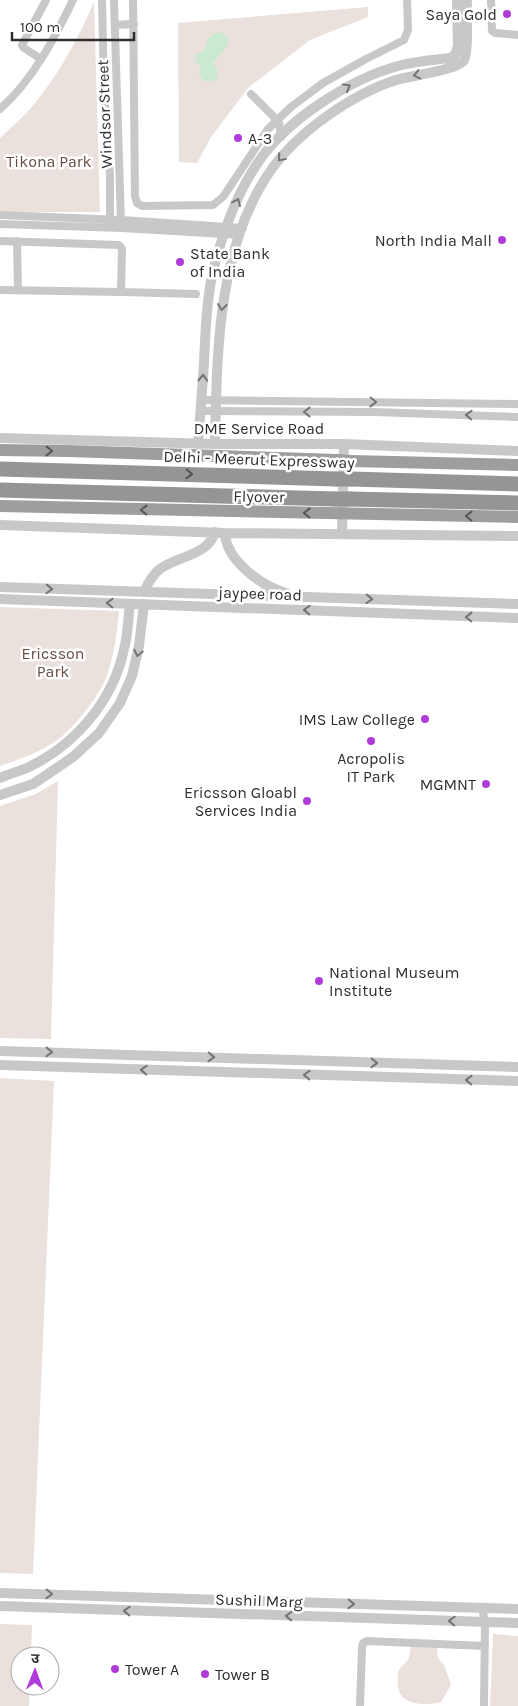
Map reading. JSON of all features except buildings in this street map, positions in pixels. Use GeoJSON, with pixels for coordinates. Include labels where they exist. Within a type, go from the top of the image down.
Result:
{"type":"FeatureCollection","features":[{"type":"Feature","properties":{"kind":"highway"},"geometry":{"type":"LineString","coordinates":[[0,450],[518,465]]}},
{"type":"Feature","properties":{"kind":"highway","name":"Delhi - Meerut Expressway"},"geometry":{"type":"LineString","coordinates":[[0,469],[518,484]]}},
{"type":"Feature","properties":{"kind":"highway"},"geometry":{"type":"LineString","coordinates":[[0,490],[518,503]]}},
{"type":"Feature","properties":{"kind":"highway","name":"Flyover"},"geometry":{"type":"LineString","coordinates":[[0,506],[518,517]]}},
{"type":"Feature","properties":{"kind":"street"},"geometry":{"type":"LineString","coordinates":[[41,59],[22,45],[46,0]]}},
{"type":"Feature","properties":{"kind":"street"},"geometry":{"type":"LineString","coordinates":[[0,109],[26,82],[57,34],[74,0]]}},
{"type":"Feature","properties":{"kind":"street","name":"Windsor Street"},"geometry":{"type":"LineString","coordinates":[[102,0],[104,90],[110,176],[110,224]]}},
{"type":"Feature","properties":{"kind":"street","name":"Windsor Street"},"geometry":{"type":"LineString","coordinates":[[114,0],[121,224]]}},
{"type":"Feature","properties":{"kind":"street"},"geometry":{"type":"LineString","coordinates":[[134,0],[135,196],[137,203],[142,206],[213,205],[223,197],[260,140],[276,120],[291,107],[323,83],[404,40],[408,30],[407,0]]}},
{"type":"Feature","properties":{"kind":"street"},"geometry":{"type":"LineString","coordinates":[[198,444],[206,322],[211,282],[225,231],[236,202],[256,165],[266,152],[306,113],[345,88],[374,74],[399,66],[450,58],[455,55],[458,46],[457,0]]}},
{"type":"Feature","properties":{"kind":"street"},"geometry":{"type":"LineString","coordinates":[[215,444],[223,300],[241,231],[262,184],[272,168],[290,148],[318,122],[374,89],[412,76],[458,66],[464,62],[466,53],[467,0]]}},
{"type":"Feature","properties":{"kind":"street"},"geometry":{"type":"LineString","coordinates":[[491,0],[492,32],[518,35]]}},
{"type":"Feature","properties":{"kind":"street"},"geometry":{"type":"LineString","coordinates":[[115,25],[134,24]]}},
{"type":"Feature","properties":{"kind":"street"},"geometry":{"type":"LineString","coordinates":[[251,94],[279,122],[281,137]]}},
{"type":"Feature","properties":{"kind":"street"},"geometry":{"type":"LineString","coordinates":[[0,215],[110,224]]}},
{"type":"Feature","properties":{"kind":"street"},"geometry":{"type":"LineString","coordinates":[[0,224],[121,224],[241,231]]}},
{"type":"Feature","properties":{"kind":"street"},"geometry":{"type":"LineString","coordinates":[[0,240],[119,245],[122,249],[121,292]]}},
{"type":"Feature","properties":{"kind":"street"},"geometry":{"type":"LineString","coordinates":[[17,241],[18,290]]}},
{"type":"Feature","properties":{"kind":"street"},"geometry":{"type":"LineString","coordinates":[[0,290],[196,294]]}},
{"type":"Feature","properties":{"kind":"street"},"geometry":{"type":"LineString","coordinates":[[202,400],[518,404]]}},
{"type":"Feature","properties":{"kind":"street"},"geometry":{"type":"LineString","coordinates":[[444,414],[445,402]]}},
{"type":"Feature","properties":{"kind":"street"},"geometry":{"type":"LineString","coordinates":[[201,411],[374,412],[518,417]]}},
{"type":"Feature","properties":{"kind":"street","name":"DME Service Road"},"geometry":{"type":"LineString","coordinates":[[0,438],[198,444],[344,444],[518,452]]}},
{"type":"Feature","properties":{"kind":"street"},"geometry":{"type":"LineString","coordinates":[[342,534],[344,444]]}},
{"type":"Feature","properties":{"kind":"street"},"geometry":{"type":"LineString","coordinates":[[0,525],[220,532],[518,536]]}},
{"type":"Feature","properties":{"kind":"street"},"geometry":{"type":"LineString","coordinates":[[144,592],[151,578],[161,568],[185,558],[208,545],[220,532]]}},
{"type":"Feature","properties":{"kind":"street"},"geometry":{"type":"LineString","coordinates":[[220,532],[230,552],[244,567],[274,589],[302,597]]}},
{"type":"Feature","properties":{"kind":"street"},"geometry":{"type":"LineString","coordinates":[[0,587],[518,604]]}},
{"type":"Feature","properties":{"kind":"street","name":"jaypee road"},"geometry":{"type":"LineString","coordinates":[[0,599],[518,618]]}},
{"type":"Feature","properties":{"kind":"street"},"geometry":{"type":"LineString","coordinates":[[0,778],[29,767],[63,746],[85,725],[105,700],[125,649],[130,604]]}},
{"type":"Feature","properties":{"kind":"street"},"geometry":{"type":"LineString","coordinates":[[0,795],[33,784],[73,757],[99,733],[120,703],[132,676],[140,646],[144,604]]}},
{"type":"Feature","properties":{"kind":"street"},"geometry":{"type":"LineString","coordinates":[[0,1051],[518,1067]]}},
{"type":"Feature","properties":{"kind":"street"},"geometry":{"type":"LineString","coordinates":[[0,1065],[518,1081]]}},
{"type":"Feature","properties":{"kind":"street","name":"Sushil Marg"},"geometry":{"type":"LineString","coordinates":[[0,1593],[518,1609]]}},
{"type":"Feature","properties":{"kind":"street","name":"Sushil Marg"},"geometry":{"type":"LineString","coordinates":[[0,1606],[518,1623]]}},
{"type":"Feature","properties":{"kind":"street"},"geometry":{"type":"LineString","coordinates":[[482,1608],[485,1622],[484,1706]]}},
{"type":"Feature","properties":{"kind":"street"},"geometry":{"type":"LineString","coordinates":[[360,1706],[362,1648],[368,1641],[485,1646]]}},
{"type":"Feature","properties":{"kind":"green space","name":"Tikona Park"},"geometry":{"type":"Polygon","coordinates":[[[94,2],[100,212],[0,212],[0,138],[31,108],[50,83],[74,44],[94,2]]]}},
{"type":"Feature","properties":{"kind":"green space"},"geometry":{"type":"Polygon","coordinates":[[[368,7],[368,17],[310,40],[249,87],[211,137],[197,163],[179,162],[178,23],[368,7]]]}},
{"type":"Feature","properties":{"kind":"green space","name":"Ericsson Park"},"geometry":{"type":"Polygon","coordinates":[[[0,607],[119,611],[115,645],[109,670],[97,695],[84,712],[63,736],[50,745],[0,766],[0,607]]]}},
{"type":"Feature","properties":{"kind":"green space"},"geometry":{"type":"Polygon","coordinates":[[[58,781],[51,1039],[0,1038],[0,806],[36,794],[58,781]]]}},
{"type":"Feature","properties":{"kind":"green space"},"geometry":{"type":"Polygon","coordinates":[[[0,1078],[54,1081],[33,1574],[0,1573],[0,1078]]]}},
{"type":"Feature","properties":{"kind":"green space"},"geometry":{"type":"Polygon","coordinates":[[[0,1624],[32,1625],[31,1646],[10,1646],[10,1696],[30,1696],[29,1706],[0,1706],[0,1624]]]}},
{"type":"Feature","properties":{"kind":"green space"},"geometry":{"type":"Polygon","coordinates":[[[493,1634],[518,1636],[518,1706],[490,1706],[493,1634]]]}},
{"type":"Feature","properties":{"kind":"green space"},"geometry":{"type":"Polygon","coordinates":[[[411,1646],[437,1646],[438,1658],[444,1665],[451,1685],[441,1702],[428,1704],[414,1703],[408,1701],[399,1692],[398,1673],[408,1659],[411,1646]]]}},
{"type":"Feature","properties":{"kind":"shaded area"},"geometry":{"type":"Polygon","coordinates":[[[219,32],[228,38],[227,46],[213,63],[217,69],[217,78],[215,81],[204,81],[199,74],[201,66],[196,62],[196,54],[205,51],[209,38],[219,32]]]}},
{"type":"Feature","properties":{"kind":"place","name":"Saya Gold"},"geometry":{"type":"Point","coordinates":[507,14]}},
{"type":"Feature","properties":{"kind":"place","name":"A-3"},"geometry":{"type":"Point","coordinates":[238,138]}},
{"type":"Feature","properties":{"kind":"place","name":"North India Mall"},"geometry":{"type":"Point","coordinates":[502,240]}},
{"type":"Feature","properties":{"kind":"place","name":"State Bank of India"},"geometry":{"type":"Point","coordinates":[180,262]}},
{"type":"Feature","properties":{"kind":"place","name":"IMS Law College"},"geometry":{"type":"Point","coordinates":[425,719]}},
{"type":"Feature","properties":{"kind":"place","name":"Acropolis IT Park"},"geometry":{"type":"Point","coordinates":[371,741]}},
{"type":"Feature","properties":{"kind":"place","name":"MGMNT"},"geometry":{"type":"Point","coordinates":[486,784]}},
{"type":"Feature","properties":{"kind":"place","name":"Ericsson Gloabl Services India"},"geometry":{"type":"Point","coordinates":[307,801]}},
{"type":"Feature","properties":{"kind":"place","name":"National Museum Institute"},"geometry":{"type":"Point","coordinates":[319,981]}},
{"type":"Feature","properties":{"kind":"place","name":"Tower A"},"geometry":{"type":"Point","coordinates":[115,1669]}},
{"type":"Feature","properties":{"kind":"place","name":"Tower B"},"geometry":{"type":"Point","coordinates":[205,1674]}}]}
